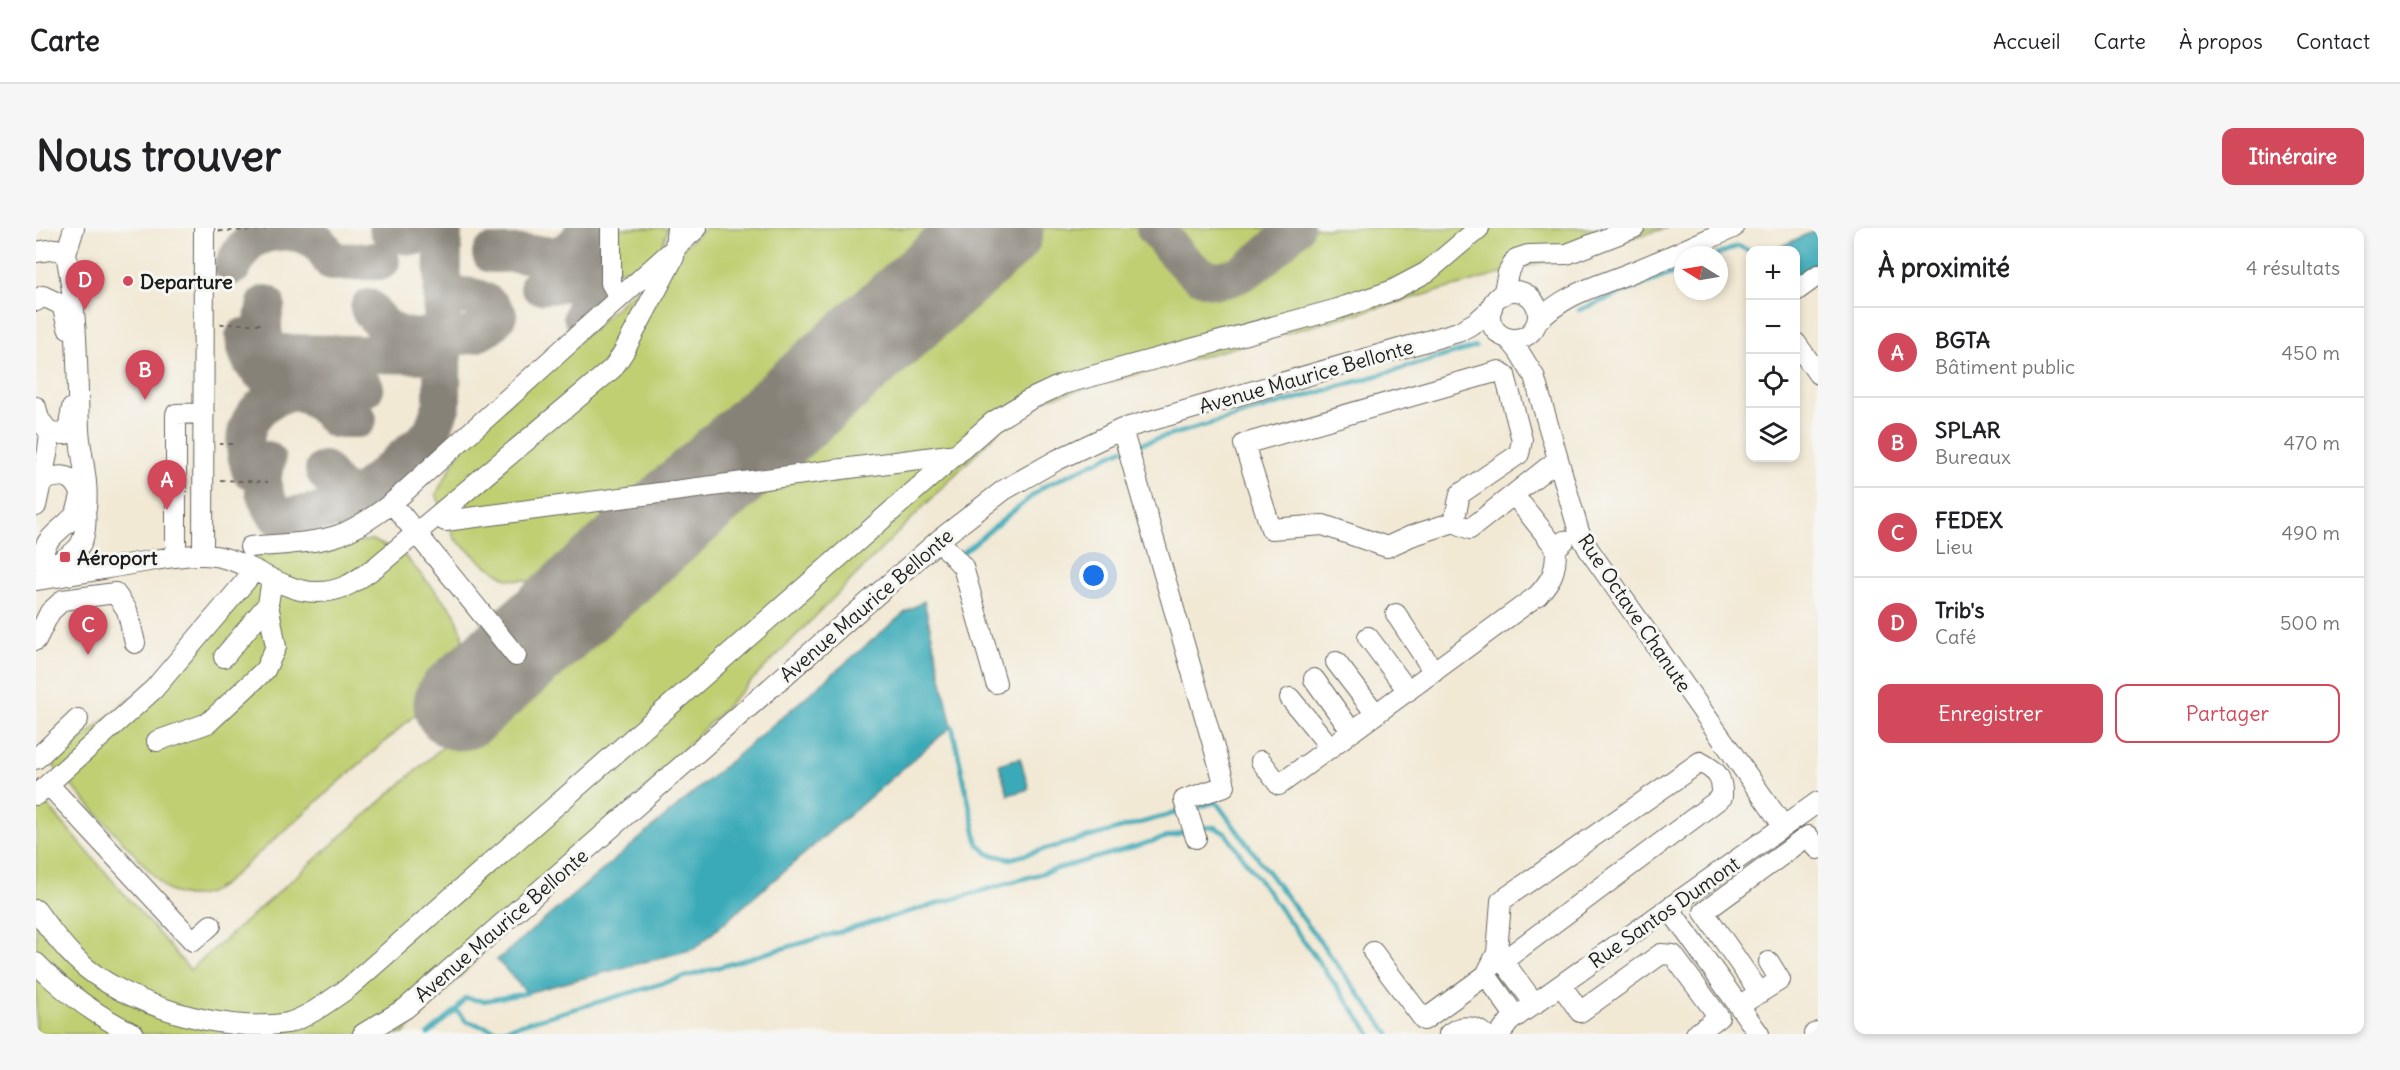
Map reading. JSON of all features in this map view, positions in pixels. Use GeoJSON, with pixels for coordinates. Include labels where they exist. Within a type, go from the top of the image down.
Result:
{"type":"FeatureCollection","features":[{"type":"Feature","properties":{"kind":"street"},"geometry":{"type":"LineString","coordinates":[[43,572],[80,547],[84,507],[88,494],[79,432],[77,339],[66,254],[75,228]]}},
{"type":"Feature","properties":{"kind":"street"},"geometry":{"type":"LineString","coordinates":[[611,228],[611,284],[619,297]]}},
{"type":"Feature","properties":{"kind":"street"},"geometry":{"type":"LineString","coordinates":[[250,547],[340,535],[392,503],[619,297],[676,237],[697,228]]}},
{"type":"Feature","properties":{"kind":"street"},"geometry":{"type":"LineString","coordinates":[[36,910],[47,926],[78,960],[116,989],[148,1005],[192,1021],[236,1028],[264,1027],[287,1023],[319,1009],[347,989],[993,422],[1029,400],[1063,384],[1334,310],[1399,288],[1426,272],[1479,228]]}},
{"type":"Feature","properties":{"kind":"street"},"geometry":{"type":"LineString","coordinates":[[1634,228],[1567,254],[1528,255],[1516,259],[1508,273],[1491,321],[1503,336],[1522,338],[1552,307],[1571,295],[1635,272],[1733,228]]}},
{"type":"Feature","properties":{"kind":"street"},"geometry":{"type":"LineString","coordinates":[[203,555],[208,230]]}},
{"type":"Feature","properties":{"kind":"street"},"geometry":{"type":"LineString","coordinates":[[43,572],[203,555],[238,561],[299,591],[335,590],[348,585],[377,566],[613,368],[674,257],[676,237]]}},
{"type":"Feature","properties":{"kind":"street"},"geometry":{"type":"LineString","coordinates":[[36,252],[56,249],[66,254]]}},
{"type":"Feature","properties":{"kind":"street"},"geometry":{"type":"LineString","coordinates":[[1535,326],[1537,309],[1528,296],[1521,273],[1524,266],[1548,256]]}},
{"type":"Feature","properties":{"kind":"street"},"geometry":{"type":"LineString","coordinates":[[1800,288],[1818,275]]}},
{"type":"Feature","properties":{"kind":"street"},"geometry":{"type":"LineString","coordinates":[[1498,301],[1518,292],[1528,296],[1571,295]]}},
{"type":"Feature","properties":{"kind":"street"},"geometry":{"type":"LineString","coordinates":[[36,301],[43,296],[62,305],[70,340],[72,403],[69,425],[65,434],[50,433],[39,420],[36,407]]}},
{"type":"Feature","properties":{"kind":"street","name":"Avenue Maurice Bellonte"},"geometry":{"type":"LineString","coordinates":[[363,1034],[406,1008],[950,552],[1004,490],[1057,460],[1126,441],[1458,332],[1476,322],[1498,301]]}},
{"type":"Feature","properties":{"kind":"street","name":"Rue Octave Chanute"},"geometry":{"type":"LineString","coordinates":[[1534,376],[1535,326]]}},
{"type":"Feature","properties":{"kind":"street","name":"Avenue Maurice Bellonte"},"geometry":{"type":"LineString","coordinates":[[1458,332],[1503,336]]}},
{"type":"Feature","properties":{"kind":"street","name":"Rue Octave Chanute"},"geometry":{"type":"LineString","coordinates":[[1503,336],[1518,350],[1534,376],[1579,532],[1589,550],[1784,827]]}},
{"type":"Feature","properties":{"kind":"street"},"geometry":{"type":"LineString","coordinates":[[1800,349],[1818,374]]}},
{"type":"Feature","properties":{"kind":"street"},"geometry":{"type":"LineString","coordinates":[[1454,522],[1460,494],[1519,454],[1522,440],[1505,375],[1499,371],[1244,444],[1271,529],[1323,525],[1387,547],[1411,536],[1454,522],[1470,529],[1557,460]]}},
{"type":"Feature","properties":{"kind":"street"},"geometry":{"type":"LineString","coordinates":[[176,557],[176,414],[204,413]]}},
{"type":"Feature","properties":{"kind":"street"},"geometry":{"type":"LineString","coordinates":[[36,506],[43,480],[50,433]]}},
{"type":"Feature","properties":{"kind":"street"},"geometry":{"type":"LineString","coordinates":[[1126,441],[1225,786],[1185,800],[1197,838]]}},
{"type":"Feature","properties":{"kind":"street"},"geometry":{"type":"LineString","coordinates":[[438,515],[445,522],[957,454]]}},
{"type":"Feature","properties":{"kind":"street"},"geometry":{"type":"LineString","coordinates":[[43,480],[52,477],[67,477],[76,484],[84,507]]}},
{"type":"Feature","properties":{"kind":"street"},"geometry":{"type":"LineString","coordinates":[[392,503],[516,656]]}},
{"type":"Feature","properties":{"kind":"street"},"geometry":{"type":"LineString","coordinates":[[1261,761],[1279,785],[1538,595],[1550,581],[1556,568],[1556,548],[1522,506]]}},
{"type":"Feature","properties":{"kind":"street"},"geometry":{"type":"LineString","coordinates":[[36,594],[43,572],[41,550],[47,537],[84,507]]}},
{"type":"Feature","properties":{"kind":"street"},"geometry":{"type":"LineString","coordinates":[[1556,548],[1579,532]]}},
{"type":"Feature","properties":{"kind":"street"},"geometry":{"type":"LineString","coordinates":[[950,552],[996,683]]}},
{"type":"Feature","properties":{"kind":"street"},"geometry":{"type":"LineString","coordinates":[[157,741],[208,723],[265,670],[276,647],[263,575]]}},
{"type":"Feature","properties":{"kind":"street"},"geometry":{"type":"LineString","coordinates":[[211,925],[193,941],[42,790],[154,689],[263,575]]}},
{"type":"Feature","properties":{"kind":"street"},"geometry":{"type":"LineString","coordinates":[[36,640],[50,612],[63,600],[116,593],[127,610],[135,643]]}},
{"type":"Feature","properties":{"kind":"street"},"geometry":{"type":"LineString","coordinates":[[224,657],[268,604]]}},
{"type":"Feature","properties":{"kind":"street"},"geometry":{"type":"LineString","coordinates":[[1396,614],[1434,672]]}},
{"type":"Feature","properties":{"kind":"street"},"geometry":{"type":"LineString","coordinates":[[1368,637],[1408,691]]}},
{"type":"Feature","properties":{"kind":"street"},"geometry":{"type":"LineString","coordinates":[[1336,662],[1376,714]]}},
{"type":"Feature","properties":{"kind":"street"},"geometry":{"type":"LineString","coordinates":[[1314,679],[1352,732]]}},
{"type":"Feature","properties":{"kind":"street"},"geometry":{"type":"LineString","coordinates":[[1290,698],[1331,748]]}},
{"type":"Feature","properties":{"kind":"street"},"geometry":{"type":"LineString","coordinates":[[36,759],[78,719]]}},
{"type":"Feature","properties":{"kind":"street"},"geometry":{"type":"LineString","coordinates":[[1372,952],[1424,1020],[1486,975],[1500,957],[1722,797],[1723,783],[1713,769],[1700,762],[1501,901],[1500,957],[1535,1004]]}},
{"type":"Feature","properties":{"kind":"street","name":"Rue Santos Dumont"},"geometry":{"type":"LineString","coordinates":[[1449,1034],[1465,1027],[1482,1032],[1509,1024],[1818,802]]}},
{"type":"Feature","properties":{"kind":"street"},"geometry":{"type":"LineString","coordinates":[[1760,993],[1704,912],[1808,836],[1818,849]]}},
{"type":"Feature","properties":{"kind":"street"},"geometry":{"type":"LineString","coordinates":[[1669,908],[1759,1034]]}},
{"type":"Feature","properties":{"kind":"street"},"geometry":{"type":"LineString","coordinates":[[1561,985],[1580,1012],[1660,954],[1673,955],[1719,1017],[1696,1034]]}},
{"type":"Feature","properties":{"kind":"street"},"geometry":{"type":"LineString","coordinates":[[1738,1006],[1780,980],[1769,962]]}},
{"type":"Feature","properties":{"kind":"street"},"geometry":{"type":"LineString","coordinates":[[36,963],[55,983],[81,1003],[108,1021],[134,1034]]}},
{"type":"Feature","properties":{"kind":"street"},"geometry":{"type":"LineString","coordinates":[[1486,975],[1509,1024]]}},
{"type":"Feature","properties":{"kind":"path"},"geometry":{"type":"LineString","coordinates":[[208,230],[265,230]]}},
{"type":"Feature","properties":{"kind":"path"},"geometry":{"type":"LineString","coordinates":[[214,324],[266,324]]}},
{"type":"Feature","properties":{"kind":"path"},"geometry":{"type":"LineString","coordinates":[[213,444],[235,444]]}},
{"type":"Feature","properties":{"kind":"green space"},"geometry":{"type":"Polygon","coordinates":[[[617,228],[668,228],[662,247],[643,267],[617,271],[617,228]]]}},
{"type":"Feature","properties":{"kind":"green space"},"geometry":{"type":"Polygon","coordinates":[[[705,228],[966,228],[646,513],[643,511],[582,561],[548,577],[532,581],[508,579],[484,564],[455,539],[436,494],[466,441],[705,228]]]}},
{"type":"Feature","properties":{"kind":"green space"},"geometry":{"type":"Polygon","coordinates":[[[1030,228],[1140,228],[1183,276],[1201,286],[1218,288],[1235,285],[1251,277],[1307,228],[1667,228],[1047,399],[1008,421],[403,1034],[36,1034],[36,792],[190,970],[1030,228]]]}},
{"type":"Feature","properties":{"kind":"green space"},"geometry":{"type":"Polygon","coordinates":[[[1167,228],[1276,228],[1240,260],[1220,269],[1209,268],[1198,263],[1167,228]]]}},
{"type":"Feature","properties":{"kind":"green space"},"geometry":{"type":"Polygon","coordinates":[[[372,540],[403,554],[454,612],[462,632],[462,651],[456,669],[443,690],[224,884],[204,895],[197,896],[182,895],[167,890],[52,764],[206,635],[244,568],[260,554],[372,540]]]}},
{"type":"Feature","properties":{"kind":"water"},"geometry":{"type":"Polygon","coordinates":[[[1818,229],[1818,261],[1800,274],[1800,246],[1782,246],[1818,229]]]}},
{"type":"Feature","properties":{"kind":"water"},"geometry":{"type":"Polygon","coordinates":[[[924,601],[952,726],[694,949],[527,993],[497,960],[904,613],[924,601]]]}},
{"type":"Feature","properties":{"kind":"water"},"geometry":{"type":"Polygon","coordinates":[[[1020,758],[1029,789],[1008,795],[999,764],[1020,758]]]}},
{"type":"Feature","properties":{"kind":"waterway"},"geometry":{"type":"LineString","coordinates":[[1728,250],[1738,246],[1746,249]]}},
{"type":"Feature","properties":{"kind":"waterway"},"geometry":{"type":"LineString","coordinates":[[1579,310],[1674,273]]}},
{"type":"Feature","properties":{"kind":"waterway"},"geometry":{"type":"LineString","coordinates":[[1133,446],[1476,347]]}},
{"type":"Feature","properties":{"kind":"waterway"},"geometry":{"type":"LineString","coordinates":[[960,555],[1043,487],[1123,449]]}},
{"type":"Feature","properties":{"kind":"waterway"},"geometry":{"type":"LineString","coordinates":[[952,726],[978,844],[989,854],[1010,859],[1183,811]]}},
{"type":"Feature","properties":{"kind":"waterway"},"geometry":{"type":"LineString","coordinates":[[1191,809],[1216,802],[1389,1034]]}},
{"type":"Feature","properties":{"kind":"waterway"},"geometry":{"type":"LineString","coordinates":[[1199,828],[1215,827],[1226,834],[1371,1034]]}},
{"type":"Feature","properties":{"kind":"waterway"},"geometry":{"type":"LineString","coordinates":[[428,1034],[456,1010],[466,1021],[498,1031],[1188,831]]}},
{"type":"Feature","properties":{"kind":"waterway"},"geometry":{"type":"LineString","coordinates":[[456,1010],[465,998],[484,1001],[527,993]]}},
{"type":"Feature","properties":{"kind":"taxiway"},"geometry":{"type":"LineString","coordinates":[[388,228],[408,236],[429,234],[443,229]]}},
{"type":"Feature","properties":{"kind":"taxiway"},"geometry":{"type":"LineString","coordinates":[[267,460],[263,476],[264,490],[269,504],[278,517],[336,510],[347,506],[431,434],[442,404],[443,228]]}},
{"type":"Feature","properties":{"kind":"taxiway"},"geometry":{"type":"LineString","coordinates":[[537,257],[553,256],[567,251],[578,242],[585,228]]}},
{"type":"Feature","properties":{"kind":"taxiway"},"geometry":{"type":"LineString","coordinates":[[1155,228],[1193,270],[1207,278],[1221,279],[1235,276],[1248,269],[1295,228]]}},
{"type":"Feature","properties":{"kind":"taxiway"},"geometry":{"type":"LineString","coordinates":[[233,266],[249,242],[257,237],[276,232],[296,233],[314,239],[321,245],[332,262],[381,261]]}},
{"type":"Feature","properties":{"kind":"taxiway"},"geometry":{"type":"LineString","coordinates":[[539,285],[557,284],[571,278],[582,267],[588,250]]}},
{"type":"Feature","properties":{"kind":"taxiway"},"geometry":{"type":"LineString","coordinates":[[491,254],[545,255],[562,258],[575,265],[583,276],[586,293],[582,316]]}},
{"type":"Feature","properties":{"kind":"taxiway"},"geometry":{"type":"LineString","coordinates":[[369,308],[391,331],[414,337],[425,337],[441,332],[459,336],[470,335],[487,328],[498,315],[487,303],[474,297],[459,296],[443,299]]}},
{"type":"Feature","properties":{"kind":"taxiway"},"geometry":{"type":"LineString","coordinates":[[266,304],[263,329],[270,353],[443,355]]}},
{"type":"Feature","properties":{"kind":"taxiway"},"geometry":{"type":"LineString","coordinates":[[244,337],[249,357],[260,372],[274,381],[309,388],[365,388]]}},
{"type":"Feature","properties":{"kind":"taxiway"},"geometry":{"type":"LineString","coordinates":[[288,390],[314,399],[335,419],[358,419]]}},
{"type":"Feature","properties":{"kind":"taxiway"},"geometry":{"type":"LineString","coordinates":[[250,470],[245,442],[247,430],[258,410],[276,397],[310,390]]}},
{"type":"Feature","properties":{"kind":"taxiway"},"geometry":{"type":"LineString","coordinates":[[324,470],[338,487],[357,498]]}},
{"type":"Feature","properties":{"kind":"runway"},"geometry":{"type":"LineString","coordinates":[[460,704],[997,228]]}},
{"type":"Feature","properties":{"kind":"place","name":"Departure"},"geometry":{"type":"Point","coordinates":[128,281]}},
{"type":"Feature","properties":{"kind":"place","name":"Trib's"},"geometry":{"type":"Point","coordinates":[85,310]}},
{"type":"Feature","properties":{"kind":"place","name":"SPLAR"},"geometry":{"type":"Point","coordinates":[145,400]}},
{"type":"Feature","properties":{"kind":"place","name":"BGTA"},"geometry":{"type":"Point","coordinates":[167,510]}},
{"type":"Feature","properties":{"kind":"place","name":"Aéroport"},"geometry":{"type":"Point","coordinates":[65,557]}},
{"type":"Feature","properties":{"kind":"place","name":"FEDEX"},"geometry":{"type":"Point","coordinates":[88,655]}}]}
